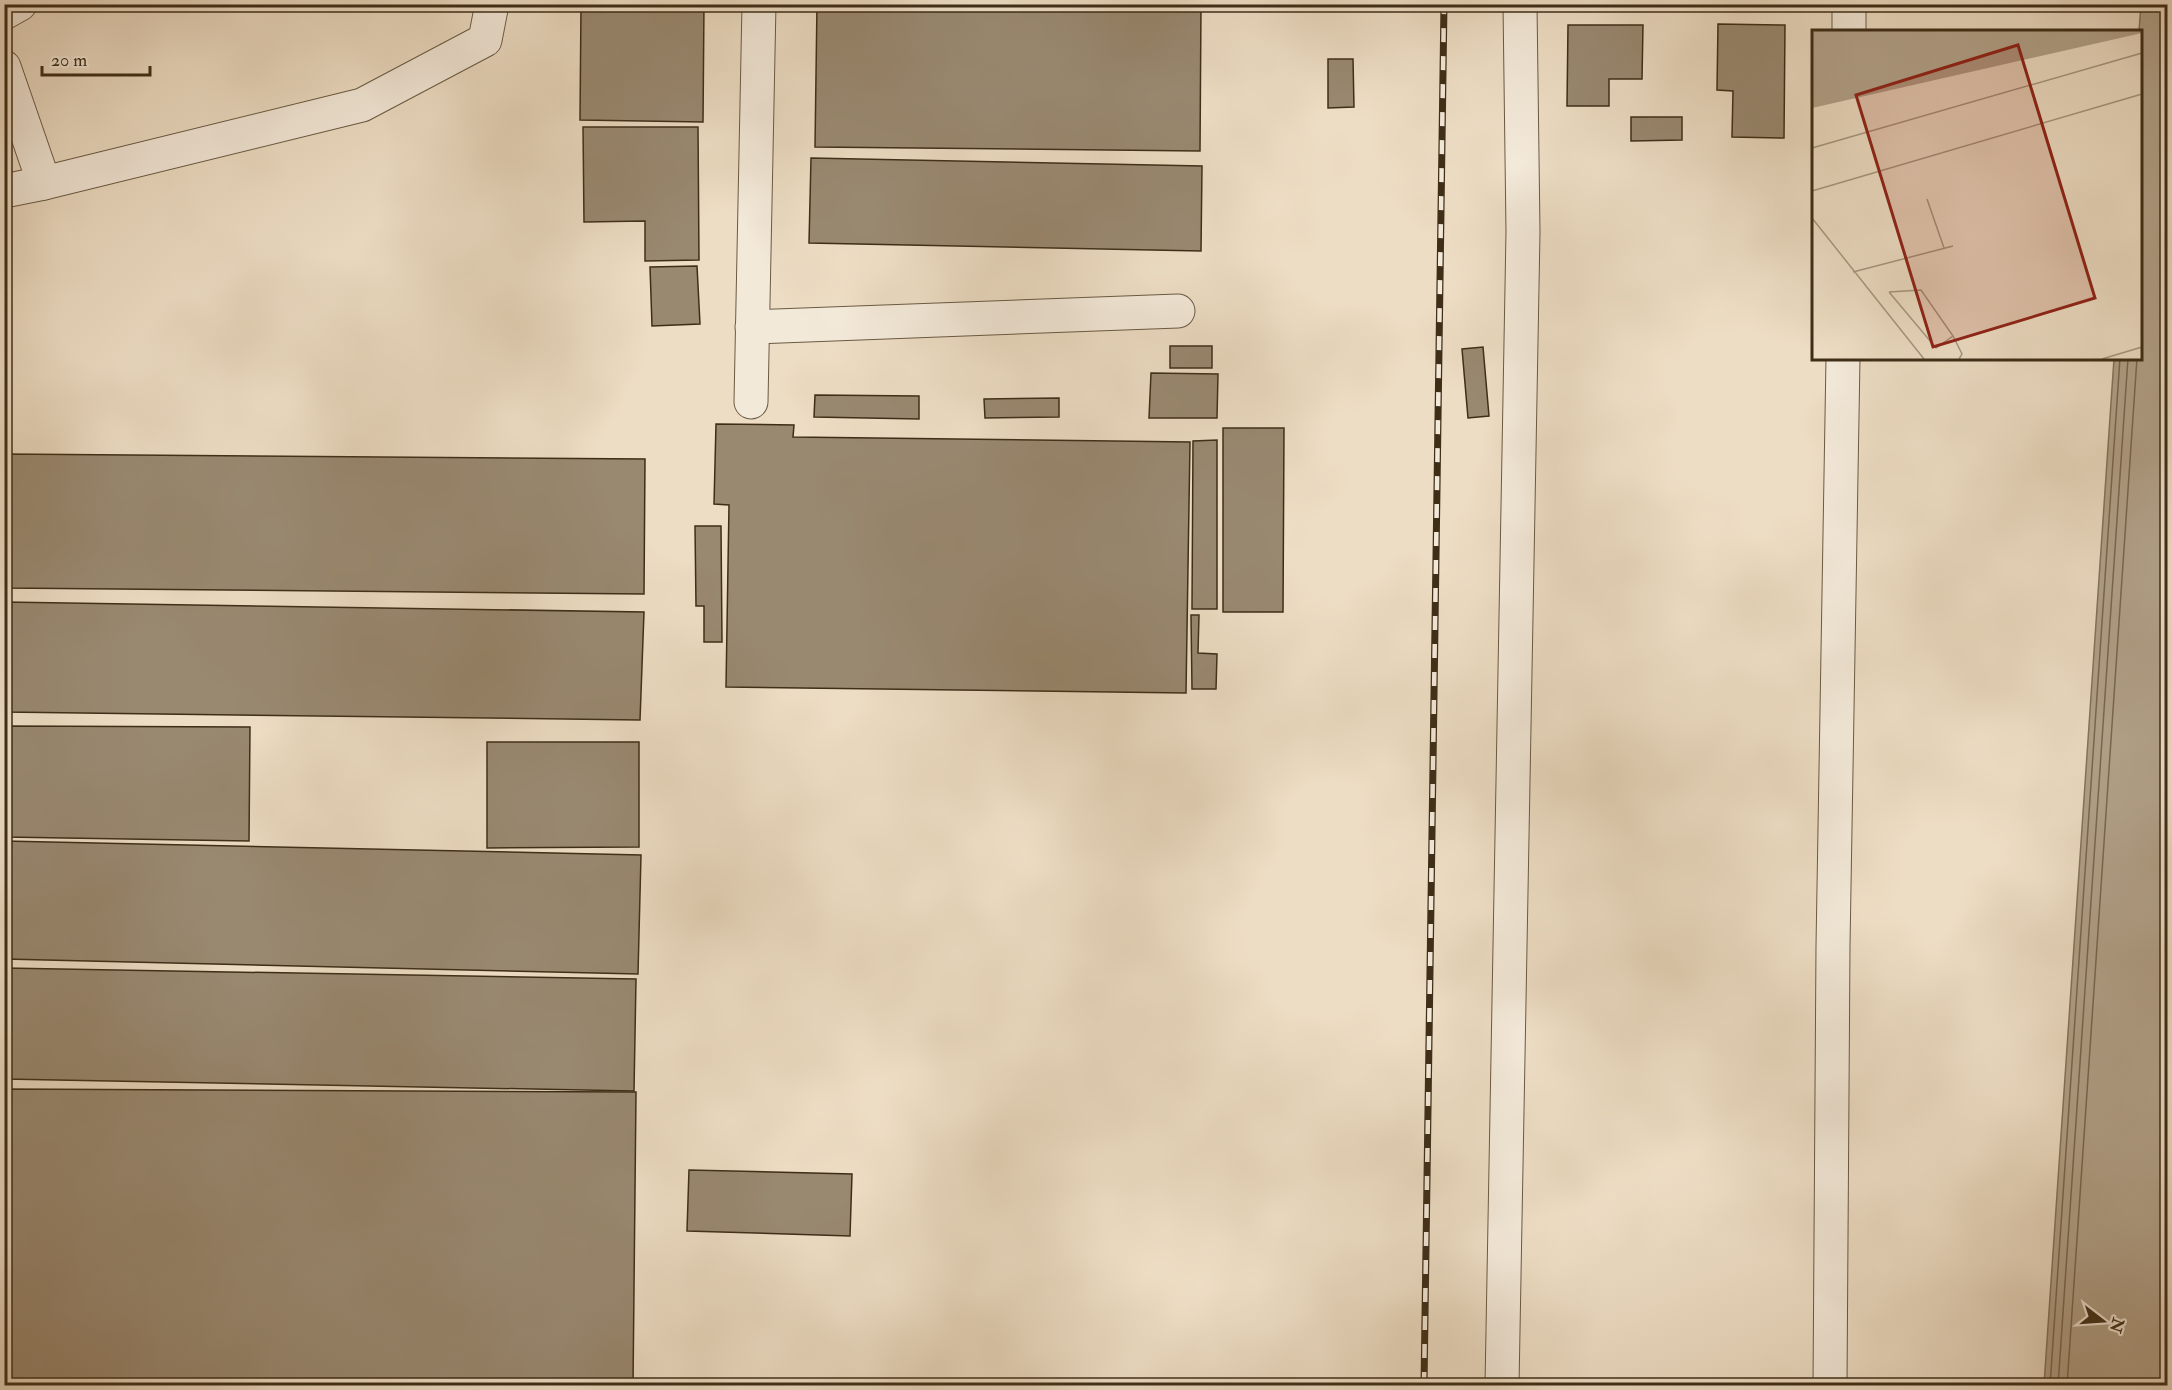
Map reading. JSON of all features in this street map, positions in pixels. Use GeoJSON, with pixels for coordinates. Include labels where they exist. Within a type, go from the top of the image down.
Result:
{"type":"FeatureCollection","features":[{"type":"Feature","properties":{"kind":"street"},"geometry":{"type":"LineString","coordinates":[[4,13],[20,4]]}},
{"type":"Feature","properties":{"kind":"street"},"geometry":{"type":"LineString","coordinates":[[4,191],[363,105],[485,40],[492,4]]}},
{"type":"Feature","properties":{"kind":"street"},"geometry":{"type":"LineString","coordinates":[[751,402],[759,4]]}},
{"type":"Feature","properties":{"kind":"street"},"geometry":{"type":"LineString","coordinates":[[1502,1386],[1523,232],[1520,4]]}},
{"type":"Feature","properties":{"kind":"street"},"geometry":{"type":"LineString","coordinates":[[1848,30],[1849,4]]}},
{"type":"Feature","properties":{"kind":"street"},"geometry":{"type":"LineString","coordinates":[[4,68],[44,183]]}},
{"type":"Feature","properties":{"kind":"street"},"geometry":{"type":"LineString","coordinates":[[752,327],[1178,310]]}},
{"type":"Feature","properties":{"kind":"street"},"geometry":{"type":"LineString","coordinates":[[1830,1386],[1833,945],[1843,360]]}},
{"type":"Feature","properties":{"kind":"water"},"geometry":{"type":"Polygon","coordinates":[[[2141,5],[2168,5],[2167,1385],[2044,1385],[2114,360],[2142,360],[2142,30],[2139,30],[2141,5]]]}},
{"type":"Feature","properties":{"kind":"building"},"geometry":{"type":"Polygon","coordinates":[[[581,4],[704,4],[703,122],[580,120],[581,4]]]}},
{"type":"Feature","properties":{"kind":"building"},"geometry":{"type":"Polygon","coordinates":[[[817,4],[1201,4],[1200,151],[815,147],[817,4]]]}},
{"type":"Feature","properties":{"kind":"building"},"geometry":{"type":"Polygon","coordinates":[[[1718,24],[1785,25],[1784,138],[1732,137],[1733,91],[1717,90],[1718,24]]]}},
{"type":"Feature","properties":{"kind":"building"},"geometry":{"type":"Polygon","coordinates":[[[1568,25],[1643,25],[1642,79],[1609,79],[1609,106],[1567,106],[1568,25]]]}},
{"type":"Feature","properties":{"kind":"building"},"geometry":{"type":"Polygon","coordinates":[[[1328,59],[1353,59],[1354,107],[1328,108],[1328,59]]]}},
{"type":"Feature","properties":{"kind":"building"},"geometry":{"type":"Polygon","coordinates":[[[1631,117],[1682,117],[1682,140],[1631,141],[1631,117]]]}},
{"type":"Feature","properties":{"kind":"building"},"geometry":{"type":"Polygon","coordinates":[[[583,127],[698,127],[699,260],[645,261],[645,221],[584,222],[583,127]]]}},
{"type":"Feature","properties":{"kind":"building"},"geometry":{"type":"Polygon","coordinates":[[[811,158],[1202,166],[1201,251],[809,243],[811,158]]]}},
{"type":"Feature","properties":{"kind":"building"},"geometry":{"type":"Polygon","coordinates":[[[697,266],[700,324],[652,326],[650,267],[697,266]]]}},
{"type":"Feature","properties":{"kind":"building"},"geometry":{"type":"Polygon","coordinates":[[[1170,346],[1212,346],[1212,368],[1170,368],[1170,346]]]}},
{"type":"Feature","properties":{"kind":"building"},"geometry":{"type":"Polygon","coordinates":[[[1483,347],[1489,416],[1468,418],[1462,349],[1483,347]]]}},
{"type":"Feature","properties":{"kind":"building"},"geometry":{"type":"Polygon","coordinates":[[[1151,373],[1218,374],[1217,418],[1149,418],[1151,373]]]}},
{"type":"Feature","properties":{"kind":"building"},"geometry":{"type":"Polygon","coordinates":[[[815,395],[919,396],[919,419],[814,417],[815,395]]]}},
{"type":"Feature","properties":{"kind":"building"},"geometry":{"type":"Polygon","coordinates":[[[1059,398],[1059,417],[985,418],[984,399],[1059,398]]]}},
{"type":"Feature","properties":{"kind":"building"},"geometry":{"type":"Polygon","coordinates":[[[716,424],[794,425],[793,437],[1190,442],[1186,693],[726,687],[729,505],[714,504],[716,424]]]}},
{"type":"Feature","properties":{"kind":"building"},"geometry":{"type":"Polygon","coordinates":[[[1223,428],[1284,428],[1283,612],[1223,612],[1223,428]]]}},
{"type":"Feature","properties":{"kind":"building"},"geometry":{"type":"Polygon","coordinates":[[[1217,440],[1217,609],[1192,609],[1193,441],[1217,440]]]}},
{"type":"Feature","properties":{"kind":"building"},"geometry":{"type":"Polygon","coordinates":[[[4,454],[645,459],[644,594],[4,588],[4,454]]]}},
{"type":"Feature","properties":{"kind":"building"},"geometry":{"type":"Polygon","coordinates":[[[695,526],[721,526],[722,642],[704,642],[704,606],[696,606],[695,526]]]}},
{"type":"Feature","properties":{"kind":"building"},"geometry":{"type":"Polygon","coordinates":[[[4,602],[644,612],[640,720],[4,712],[4,602]]]}},
{"type":"Feature","properties":{"kind":"building"},"geometry":{"type":"Polygon","coordinates":[[[1191,615],[1199,615],[1198,653],[1217,654],[1216,689],[1192,689],[1191,615]]]}},
{"type":"Feature","properties":{"kind":"building"},"geometry":{"type":"Polygon","coordinates":[[[4,726],[250,727],[249,841],[4,837],[4,726]]]}},
{"type":"Feature","properties":{"kind":"building"},"geometry":{"type":"Polygon","coordinates":[[[487,742],[639,742],[639,847],[487,848],[487,742]]]}},
{"type":"Feature","properties":{"kind":"building"},"geometry":{"type":"Polygon","coordinates":[[[4,841],[641,855],[638,974],[4,959],[4,841]]]}},
{"type":"Feature","properties":{"kind":"building"},"geometry":{"type":"Polygon","coordinates":[[[4,968],[636,979],[634,1091],[4,1079],[4,968]]]}},
{"type":"Feature","properties":{"kind":"building"},"geometry":{"type":"Polygon","coordinates":[[[4,1089],[636,1092],[633,1386],[4,1386],[4,1089]]]}},
{"type":"Feature","properties":{"kind":"building"},"geometry":{"type":"Polygon","coordinates":[[[689,1170],[852,1174],[850,1236],[687,1231],[689,1170]]]}},
{"type":"Feature","properties":{"kind":"railway"},"geometry":{"type":"LineString","coordinates":[[1424,1386],[1444,4]]}}]}
